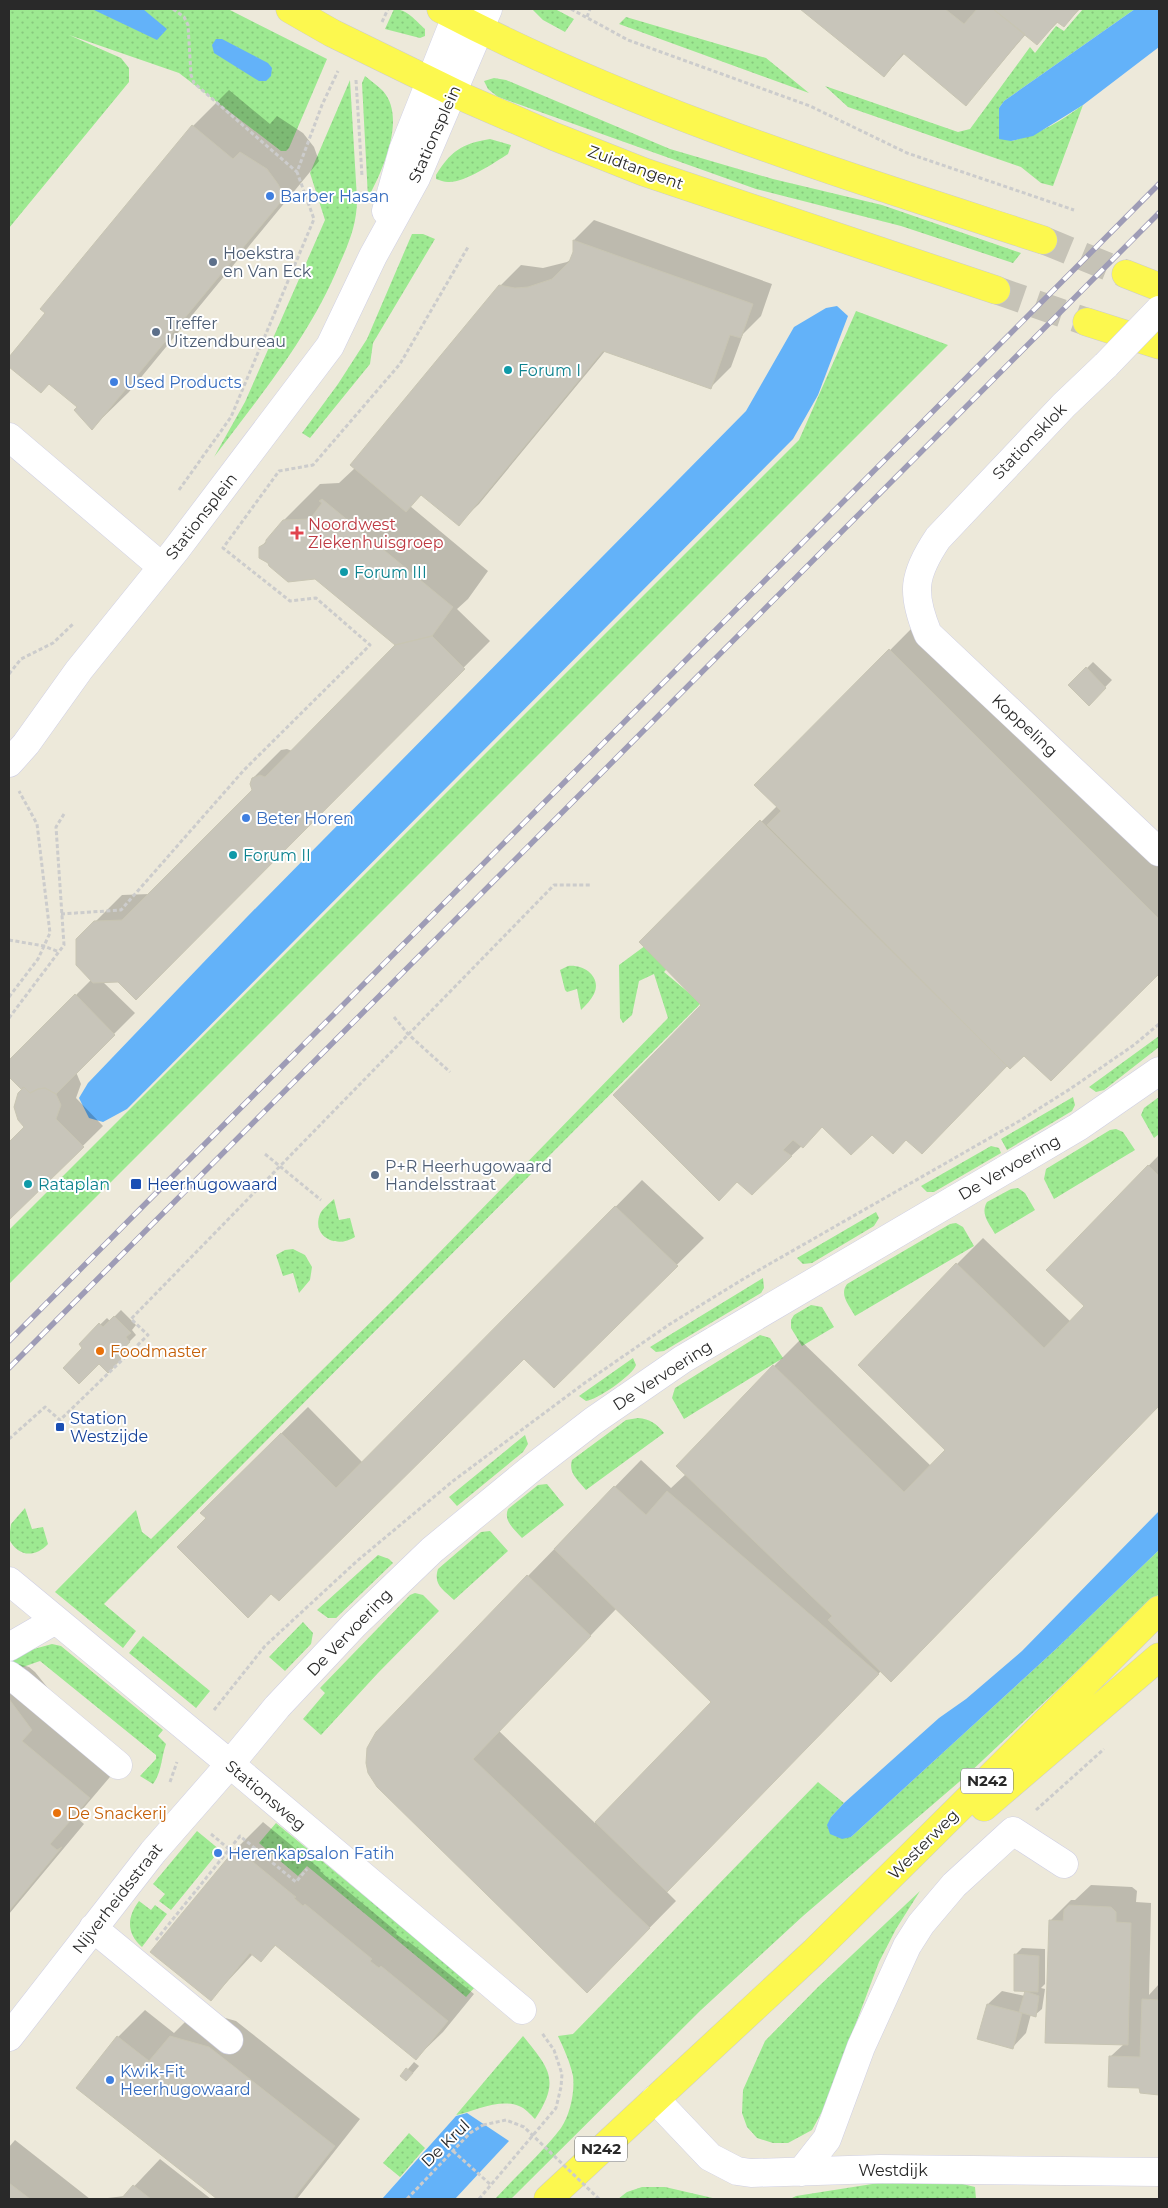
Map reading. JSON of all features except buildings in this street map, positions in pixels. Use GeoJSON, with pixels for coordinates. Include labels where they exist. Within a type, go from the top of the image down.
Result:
{"type":"FeatureCollection","features":[{"type":"Feature","properties":{"kind":"main road","name":"Zuidtangent"},"geometry":{"type":"LineString","coordinates":[[290,9],[332,33],[429,81],[553,136],[644,172],[996,290]]}},
{"type":"Feature","properties":{"kind":"main road"},"geometry":{"type":"LineString","coordinates":[[452,11],[484,18],[634,99],[750,143],[1043,240]]}},
{"type":"Feature","properties":{"kind":"main road"},"geometry":{"type":"LineString","coordinates":[[1126,274],[1159,286]]}},
{"type":"Feature","properties":{"kind":"main road"},"geometry":{"type":"LineString","coordinates":[[1087,322],[1159,345]]}},
{"type":"Feature","properties":{"kind":"main road","name":"Westerweg"},"geometry":{"type":"LineString","coordinates":[[548,2199],[814,1952],[1159,1610]]}},
{"type":"Feature","properties":{"kind":"main road","name":"Westerweg"},"geometry":{"type":"LineString","coordinates":[[814,1952],[1159,1657]]}},
{"type":"Feature","properties":{"kind":"street","name":"Stationsplein"},"geometry":{"type":"LineString","coordinates":[[373,256],[403,150],[429,81],[452,11]]}},
{"type":"Feature","properties":{"kind":"street","name":"Stationsplein"},"geometry":{"type":"LineString","coordinates":[[13,774],[26,744],[79,670],[162,567],[330,346],[373,256],[416,178],[484,18]]}},
{"type":"Feature","properties":{"kind":"street","name":"Stationsklok"},"geometry":{"type":"LineString","coordinates":[[916,584],[923,559],[938,538],[1058,412],[1159,310]]}},
{"type":"Feature","properties":{"kind":"street"},"geometry":{"type":"LineString","coordinates":[[13,449],[162,567]]}},
{"type":"Feature","properties":{"kind":"street","name":"Koppeling"},"geometry":{"type":"LineString","coordinates":[[916,584],[918,610],[928,634],[1159,852]]}},
{"type":"Feature","properties":{"kind":"street","name":"De Vervoering"},"geometry":{"type":"LineString","coordinates":[[230,1764],[277,1707],[354,1625],[432,1550],[593,1421],[683,1359],[1078,1127],[1159,1071]]}},
{"type":"Feature","properties":{"kind":"street","name":"Stationsweg"},"geometry":{"type":"LineString","coordinates":[[9,1581],[54,1621],[230,1764],[522,2010]]}},
{"type":"Feature","properties":{"kind":"street"},"geometry":{"type":"LineString","coordinates":[[9,1647],[54,1621]]}},
{"type":"Feature","properties":{"kind":"street"},"geometry":{"type":"LineString","coordinates":[[9,1675],[20,1682],[118,1765]]}},
{"type":"Feature","properties":{"kind":"street","name":"Nijverheidsstraat"},"geometry":{"type":"LineString","coordinates":[[9,2037],[152,1852],[230,1764]]}},
{"type":"Feature","properties":{"kind":"street"},"geometry":{"type":"LineString","coordinates":[[800,2172],[827,2139],[872,2020],[920,1924],[954,1885],[1013,1831],[1064,1864]]}},
{"type":"Feature","properties":{"kind":"street"},"geometry":{"type":"LineString","coordinates":[[93,1928],[229,2040]]}},
{"type":"Feature","properties":{"kind":"street","name":"Westdijk"},"geometry":{"type":"LineString","coordinates":[[655,2099],[710,2157],[720,2164],[737,2171],[751,2173],[880,2169],[1159,2172]]}},
{"type":"Feature","properties":{"kind":"path"},"geometry":{"type":"LineString","coordinates":[[173,9],[184,17],[188,27],[191,75],[199,90],[297,172],[314,219],[231,417],[173,498]]}},
{"type":"Feature","properties":{"kind":"path"},"geometry":{"type":"LineString","coordinates":[[571,9],[628,40],[810,106],[907,153],[1074,210]]}},
{"type":"Feature","properties":{"kind":"path"},"geometry":{"type":"LineString","coordinates":[[587,17],[590,9]]}},
{"type":"Feature","properties":{"kind":"path"},"geometry":{"type":"LineString","coordinates":[[356,80],[362,179]]}},
{"type":"Feature","properties":{"kind":"path"},"geometry":{"type":"LineString","coordinates":[[297,172],[317,119]]}},
{"type":"Feature","properties":{"kind":"path"},"geometry":{"type":"LineString","coordinates":[[62,914],[121,910],[244,770],[370,645],[316,598],[290,601],[223,548],[279,471],[313,465],[400,364],[468,247]]}},
{"type":"Feature","properties":{"kind":"path"},"geometry":{"type":"LineString","coordinates":[[9,674],[22,659],[53,644],[74,623]]}},
{"type":"Feature","properties":{"kind":"path"},"geometry":{"type":"LineString","coordinates":[[9,996],[38,959],[50,933],[37,824],[13,774]]}},
{"type":"Feature","properties":{"kind":"path"},"geometry":{"type":"LineString","coordinates":[[9,1018],[64,945],[56,827],[64,814]]}},
{"type":"Feature","properties":{"kind":"path"},"geometry":{"type":"LineString","coordinates":[[9,1439],[45,1407],[60,1420],[148,1335],[130,1319],[554,885],[590,885]]}},
{"type":"Feature","properties":{"kind":"path"},"geometry":{"type":"LineString","coordinates":[[9,940],[44,946],[59,952]]}},
{"type":"Feature","properties":{"kind":"path"},"geometry":{"type":"LineString","coordinates":[[394,1017],[408,1034],[450,1072]]}},
{"type":"Feature","properties":{"kind":"path"},"geometry":{"type":"LineString","coordinates":[[265,1154],[321,1200]]}},
{"type":"Feature","properties":{"kind":"path"},"geometry":{"type":"LineString","coordinates":[[1013,1831],[1105,1748]]}},
{"type":"Feature","properties":{"kind":"path"},"geometry":{"type":"LineString","coordinates":[[136,1964],[240,1836],[296,1882],[307,1869],[314,1876]]}},
{"type":"Feature","properties":{"kind":"path"},"geometry":{"type":"LineString","coordinates":[[479,2199],[556,2108],[561,2087],[562,2074],[546,2037],[522,2010]]}},
{"type":"Feature","properties":{"kind":"path","name":"De Krul"},"geometry":{"type":"LineString","coordinates":[[407,2199],[470,2133],[494,2121],[516,2122],[524,2127],[598,2199]]}},
{"type":"Feature","properties":{"kind":"path"},"geometry":{"type":"LineString","coordinates":[[453,2151],[491,2185]]}},
{"type":"Feature","properties":{"kind":"green space"},"geometry":{"type":"Polygon","coordinates":[[[9,9],[228,9],[327,59],[289,148],[286,151],[281,151],[179,73],[69,35],[121,58],[129,68],[129,82],[9,228],[9,9]]]}},
{"type":"Feature","properties":{"kind":"green space"},"geometry":{"type":"Polygon","coordinates":[[[394,9],[403,11],[415,19],[425,29],[425,36],[420,38],[385,29],[394,9]]]}},
{"type":"Feature","properties":{"kind":"green space"},"geometry":{"type":"Polygon","coordinates":[[[532,9],[555,9],[574,19],[565,32],[543,20],[532,9]]]}},
{"type":"Feature","properties":{"kind":"green space"},"geometry":{"type":"Polygon","coordinates":[[[1083,9],[1135,9],[1004,101],[999,108],[1011,141],[1049,127],[1083,105],[1053,186],[1041,183],[1021,167],[848,107],[825,86],[958,132],[970,129],[1030,47],[1035,53],[1056,26],[1064,31],[1083,9]]]}},
{"type":"Feature","properties":{"kind":"green space"},"geometry":{"type":"Polygon","coordinates":[[[626,17],[766,58],[809,93],[619,24],[626,17]]]}},
{"type":"Feature","properties":{"kind":"green space"},"geometry":{"type":"Polygon","coordinates":[[[365,76],[383,91],[390,102],[393,115],[390,145],[380,174],[368,198],[362,83],[365,76]]]}},
{"type":"Feature","properties":{"kind":"green space"},"geometry":{"type":"Polygon","coordinates":[[[494,78],[506,80],[670,149],[773,179],[882,205],[1021,253],[1013,263],[901,226],[756,189],[498,97],[488,89],[484,81],[494,78]]]}},
{"type":"Feature","properties":{"kind":"green space"},"geometry":{"type":"Polygon","coordinates":[[[350,80],[357,199],[356,217],[349,241],[327,291],[299,341],[214,457],[245,402],[325,220],[310,173],[350,80]]]}},
{"type":"Feature","properties":{"kind":"green space"},"geometry":{"type":"Polygon","coordinates":[[[490,139],[511,145],[508,154],[479,172],[462,179],[448,182],[436,179],[436,175],[441,167],[452,154],[471,143],[490,139]]]}},
{"type":"Feature","properties":{"kind":"green space"},"geometry":{"type":"Polygon","coordinates":[[[412,234],[423,234],[435,239],[373,343],[370,364],[310,438],[302,433],[338,384],[367,339],[412,234]]]}},
{"type":"Feature","properties":{"kind":"green space"},"geometry":{"type":"Polygon","coordinates":[[[856,311],[948,345],[9,1284],[9,1230],[799,440],[856,311]]]}},
{"type":"Feature","properties":{"kind":"green space"},"geometry":{"type":"Polygon","coordinates":[[[657,937],[676,959],[664,972],[701,1003],[104,1604],[136,1631],[123,1648],[55,1592],[136,1510],[142,1532],[151,1539],[394,1299],[668,1018],[654,974],[639,981],[632,1015],[623,1023],[620,1018],[619,965],[657,937]]]}},
{"type":"Feature","properties":{"kind":"green space"},"geometry":{"type":"Polygon","coordinates":[[[568,966],[585,969],[594,977],[596,982],[594,994],[581,1010],[577,989],[567,992],[565,990],[560,970],[568,966]]]}},
{"type":"Feature","properties":{"kind":"green space"},"geometry":{"type":"Polygon","coordinates":[[[1159,1036],[1159,1047],[1104,1090],[1096,1092],[1089,1087],[1159,1036]]]}},
{"type":"Feature","properties":{"kind":"green space"},"geometry":{"type":"Polygon","coordinates":[[[1073,1097],[1075,1105],[1072,1111],[1007,1150],[1001,1139],[1073,1097]]]}},
{"type":"Feature","properties":{"kind":"green space"},"geometry":{"type":"Polygon","coordinates":[[[1159,1097],[1159,1134],[1154,1138],[1141,1115],[1144,1108],[1159,1097]]]}},
{"type":"Feature","properties":{"kind":"green space"},"geometry":{"type":"Polygon","coordinates":[[[1116,1129],[1123,1132],[1135,1150],[1054,1199],[1044,1179],[1046,1169],[1110,1130],[1116,1129]]]}},
{"type":"Feature","properties":{"kind":"green space"},"geometry":{"type":"Polygon","coordinates":[[[991,1146],[999,1148],[1001,1153],[934,1192],[927,1192],[921,1186],[991,1146]]]}},
{"type":"Feature","properties":{"kind":"green space"},"geometry":{"type":"Polygon","coordinates":[[[1018,1188],[1025,1193],[1035,1210],[995,1234],[984,1211],[987,1202],[1011,1189],[1018,1188]]]}},
{"type":"Feature","properties":{"kind":"green space"},"geometry":{"type":"Polygon","coordinates":[[[334,1199],[339,1220],[350,1218],[355,1237],[341,1242],[327,1239],[319,1229],[320,1214],[334,1199]]]}},
{"type":"Feature","properties":{"kind":"green space"},"geometry":{"type":"Polygon","coordinates":[[[876,1212],[879,1218],[874,1226],[812,1263],[803,1264],[797,1258],[876,1212]]]}},
{"type":"Feature","properties":{"kind":"green space"},"geometry":{"type":"Polygon","coordinates":[[[956,1223],[963,1227],[974,1246],[855,1316],[844,1296],[847,1284],[950,1224],[956,1223]]]}},
{"type":"Feature","properties":{"kind":"green space"},"geometry":{"type":"Polygon","coordinates":[[[293,1249],[305,1255],[312,1267],[310,1280],[299,1293],[293,1273],[283,1276],[276,1255],[285,1250],[293,1249]]]}},
{"type":"Feature","properties":{"kind":"green space"},"geometry":{"type":"Polygon","coordinates":[[[763,1278],[764,1288],[761,1293],[664,1351],[656,1352],[650,1347],[763,1278]]]}},
{"type":"Feature","properties":{"kind":"green space"},"geometry":{"type":"Polygon","coordinates":[[[811,1305],[822,1307],[834,1327],[802,1346],[791,1328],[791,1320],[794,1315],[811,1305]]]}},
{"type":"Feature","properties":{"kind":"green space"},"geometry":{"type":"Polygon","coordinates":[[[760,1335],[770,1338],[783,1358],[684,1419],[672,1398],[675,1388],[760,1335]]]}},
{"type":"Feature","properties":{"kind":"green space"},"geometry":{"type":"Polygon","coordinates":[[[633,1358],[636,1365],[628,1375],[614,1386],[591,1400],[586,1401],[579,1396],[633,1358]]]}},
{"type":"Feature","properties":{"kind":"green space"},"geometry":{"type":"Polygon","coordinates":[[[638,1418],[653,1422],[664,1433],[586,1490],[577,1480],[571,1469],[572,1460],[626,1420],[638,1418]]]}},
{"type":"Feature","properties":{"kind":"green space"},"geometry":{"type":"Polygon","coordinates":[[[525,1435],[528,1444],[523,1452],[457,1506],[449,1497],[525,1435]]]}},
{"type":"Feature","properties":{"kind":"green space"},"geometry":{"type":"Polygon","coordinates":[[[547,1484],[564,1505],[522,1538],[508,1521],[508,1509],[538,1485],[547,1484]]]}},
{"type":"Feature","properties":{"kind":"green space"},"geometry":{"type":"Polygon","coordinates":[[[25,1508],[32,1529],[43,1527],[48,1544],[38,1552],[27,1554],[17,1549],[9,1539],[11,1524],[25,1508]]]}},
{"type":"Feature","properties":{"kind":"green space"},"geometry":{"type":"Polygon","coordinates":[[[490,1531],[508,1551],[454,1600],[438,1583],[438,1569],[481,1532],[490,1531]]]}},
{"type":"Feature","properties":{"kind":"green space"},"geometry":{"type":"Polygon","coordinates":[[[1159,1550],[1159,1594],[966,1776],[803,1916],[701,2010],[511,2199],[495,2199],[546,2146],[561,2128],[567,2117],[572,2096],[573,2076],[569,2061],[558,2036],[573,2034],[818,1782],[844,1803],[831,1817],[851,1837],[1055,1650],[1159,1550]]]}},
{"type":"Feature","properties":{"kind":"green space"},"geometry":{"type":"Polygon","coordinates":[[[378,1555],[389,1559],[393,1563],[336,1618],[328,1618],[317,1610],[378,1555]]]}},
{"type":"Feature","properties":{"kind":"green space"},"geometry":{"type":"Polygon","coordinates":[[[415,1593],[423,1595],[439,1611],[321,1735],[303,1719],[325,1693],[320,1688],[410,1595],[415,1593]]]}},
{"type":"Feature","properties":{"kind":"green space"},"geometry":{"type":"Polygon","coordinates":[[[303,1622],[313,1633],[311,1644],[285,1671],[269,1657],[303,1622]]]}},
{"type":"Feature","properties":{"kind":"green space"},"geometry":{"type":"Polygon","coordinates":[[[143,1636],[210,1691],[196,1708],[129,1653],[143,1636]]]}},
{"type":"Feature","properties":{"kind":"green space"},"geometry":{"type":"Polygon","coordinates":[[[52,1644],[61,1646],[163,1730],[158,1736],[166,1744],[160,1770],[153,1784],[140,1776],[156,1759],[156,1755],[40,1661],[16,1668],[12,1661],[16,1654],[52,1644]]]}},
{"type":"Feature","properties":{"kind":"green space"},"geometry":{"type":"Polygon","coordinates":[[[276,1823],[475,1987],[466,1997],[307,1866],[298,1876],[259,1843],[276,1823]]]}},
{"type":"Feature","properties":{"kind":"green space"},"geometry":{"type":"Polygon","coordinates":[[[197,1831],[220,1850],[171,1910],[159,1901],[165,1894],[153,1884],[197,1831]]]}},
{"type":"Feature","properties":{"kind":"green space"},"geometry":{"type":"Polygon","coordinates":[[[920,1891],[896,1929],[879,1962],[824,2108],[812,2130],[788,2143],[773,2143],[757,2138],[747,2127],[742,2113],[743,2090],[765,2041],[818,1987],[920,1891]]]}},
{"type":"Feature","properties":{"kind":"green space"},"geometry":{"type":"Polygon","coordinates":[[[139,1901],[151,1910],[155,1905],[167,1914],[142,1947],[133,1936],[130,1925],[132,1913],[139,1901]]]}},
{"type":"Feature","properties":{"kind":"green space"},"geometry":{"type":"Polygon","coordinates":[[[523,2036],[540,2057],[548,2075],[548,2094],[535,2119],[521,2107],[504,2103],[456,2115],[523,2036]]]}},
{"type":"Feature","properties":{"kind":"green space"},"geometry":{"type":"Polygon","coordinates":[[[409,2133],[425,2148],[400,2177],[383,2163],[409,2133]]]}},
{"type":"Feature","properties":{"kind":"green space"},"geometry":{"type":"Polygon","coordinates":[[[950,2181],[975,2187],[976,2199],[790,2199],[796,2196],[885,2182],[950,2181]]]}},
{"type":"Feature","properties":{"kind":"green space"},"geometry":{"type":"Polygon","coordinates":[[[642,2187],[665,2187],[717,2199],[618,2199],[627,2192],[642,2187]]]}},
{"type":"Feature","properties":{"kind":"water"},"geometry":{"type":"Polygon","coordinates":[[[92,9],[143,9],[167,29],[157,40],[92,9]]]}},
{"type":"Feature","properties":{"kind":"water"},"geometry":{"type":"Polygon","coordinates":[[[1135,9],[1159,9],[1159,47],[1083,105],[1033,136],[1011,141],[999,139],[999,108],[1004,101],[1135,9]]]}},
{"type":"Feature","properties":{"kind":"water"},"geometry":{"type":"Polygon","coordinates":[[[216,39],[222,39],[268,63],[272,68],[271,76],[266,81],[259,81],[214,53],[212,45],[216,39]]]}},
{"type":"Feature","properties":{"kind":"water"},"geometry":{"type":"Polygon","coordinates":[[[837,306],[848,316],[818,395],[793,439],[127,1109],[103,1122],[89,1118],[79,1098],[88,1083],[246,918],[746,411],[794,327],[826,308],[837,306]]]}},
{"type":"Feature","properties":{"kind":"water"},"geometry":{"type":"Polygon","coordinates":[[[1159,1511],[1159,1550],[1055,1650],[851,1837],[842,1839],[830,1834],[827,1825],[831,1817],[844,1803],[939,1718],[966,1699],[1022,1651],[1159,1511]]]}},
{"type":"Feature","properties":{"kind":"water"},"geometry":{"type":"Polygon","coordinates":[[[467,2113],[509,2141],[455,2199],[382,2199],[456,2116],[467,2113]]]}},
{"type":"Feature","properties":{"kind":"tunnel"},"geometry":{"type":"LineString","coordinates":[[1043,240],[1126,274]]}},
{"type":"Feature","properties":{"kind":"tunnel"},"geometry":{"type":"LineString","coordinates":[[996,290],[1087,322]]}},
{"type":"Feature","properties":{"kind":"railway"},"geometry":{"type":"LineString","coordinates":[[9,1341],[1159,184]]}},
{"type":"Feature","properties":{"kind":"railway"},"geometry":{"type":"LineString","coordinates":[[9,1368],[1159,213]]}},
{"type":"Feature","properties":{"kind":"place","name":"Barber Hasan"},"geometry":{"type":"Point","coordinates":[270,196]}},
{"type":"Feature","properties":{"kind":"place","name":"Hoekstra en Van Eck"},"geometry":{"type":"Point","coordinates":[213,262]}},
{"type":"Feature","properties":{"kind":"place","name":"Treffer Uitzendbureau"},"geometry":{"type":"Point","coordinates":[156,332]}},
{"type":"Feature","properties":{"kind":"place","name":"Forum I"},"geometry":{"type":"Point","coordinates":[508,370]}},
{"type":"Feature","properties":{"kind":"place","name":"Used Products"},"geometry":{"type":"Point","coordinates":[114,382]}},
{"type":"Feature","properties":{"kind":"place","name":"Noordwest Ziekenhuisgroep"},"geometry":{"type":"Point","coordinates":[297,533]}},
{"type":"Feature","properties":{"kind":"place","name":"Forum III"},"geometry":{"type":"Point","coordinates":[344,572]}},
{"type":"Feature","properties":{"kind":"place","name":"Beter Horen"},"geometry":{"type":"Point","coordinates":[246,818]}},
{"type":"Feature","properties":{"kind":"place","name":"Forum II"},"geometry":{"type":"Point","coordinates":[233,855]}},
{"type":"Feature","properties":{"kind":"place","name":"P+R Heerhugowaard Handelsstraat"},"geometry":{"type":"Point","coordinates":[375,1175]}},
{"type":"Feature","properties":{"kind":"place","name":"Rataplan"},"geometry":{"type":"Point","coordinates":[28,1184]}},
{"type":"Feature","properties":{"kind":"place","name":"Heerhugowaard"},"geometry":{"type":"Point","coordinates":[136,1184]}},
{"type":"Feature","properties":{"kind":"place","name":"Foodmaster"},"geometry":{"type":"Point","coordinates":[100,1351]}},
{"type":"Feature","properties":{"kind":"place","name":"Station Westzijde"},"geometry":{"type":"Point","coordinates":[60,1427]}},
{"type":"Feature","properties":{"kind":"place","name":"De Snackerij"},"geometry":{"type":"Point","coordinates":[57,1813]}},
{"type":"Feature","properties":{"kind":"place","name":"Herenkapsalon Fatih"},"geometry":{"type":"Point","coordinates":[218,1853]}},
{"type":"Feature","properties":{"kind":"place","name":"Kwik-Fit Heerhugowaard"},"geometry":{"type":"Point","coordinates":[110,2080]}}]}
